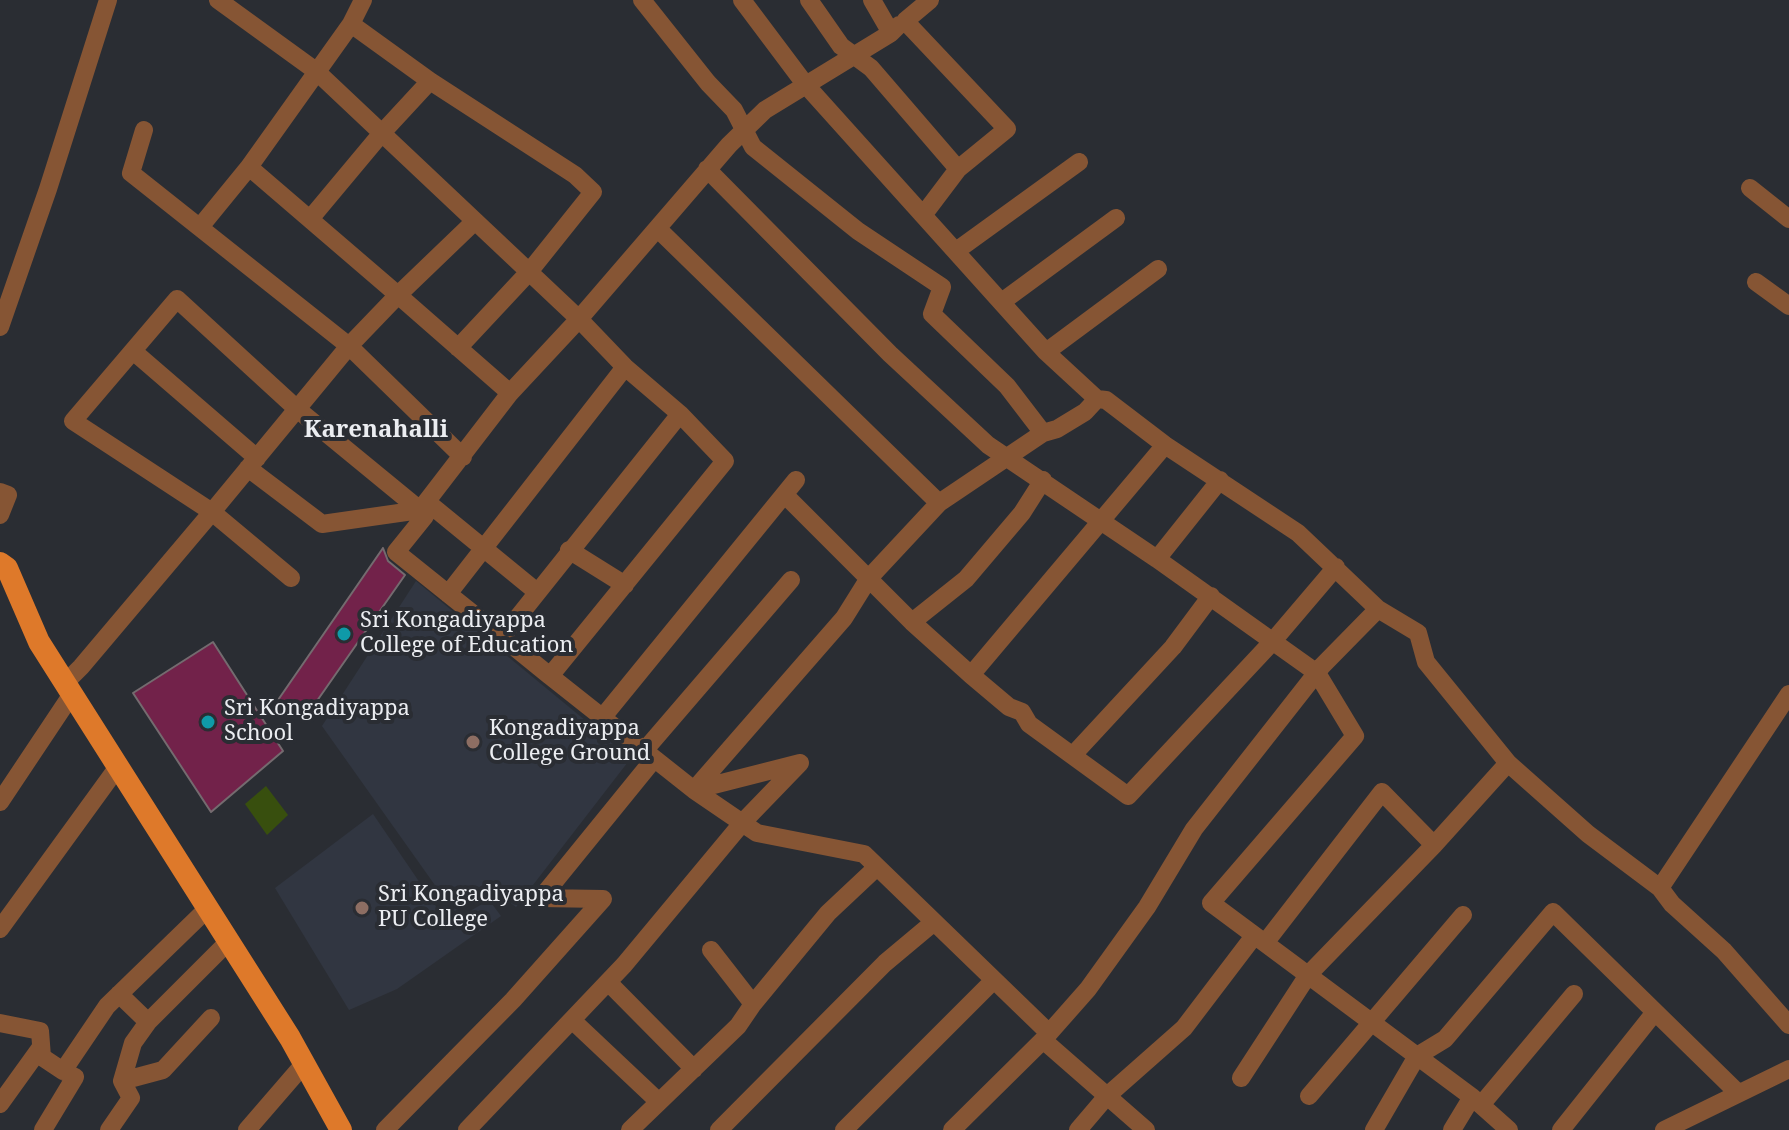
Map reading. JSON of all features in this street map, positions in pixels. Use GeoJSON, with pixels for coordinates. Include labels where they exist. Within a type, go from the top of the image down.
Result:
{"type":"FeatureCollection","features":[{"type":"Feature","properties":{"kind":"main road"},"geometry":{"type":"LineString","coordinates":[[0,563],[7,568],[39,642],[304,1064],[341,1130]]}},
{"type":"Feature","properties":{"kind":"street"},"geometry":{"type":"LineString","coordinates":[[0,327],[108,0]]}},
{"type":"Feature","properties":{"kind":"street"},"geometry":{"type":"LineString","coordinates":[[218,0],[316,71],[579,319],[625,367],[680,414],[725,461],[550,676]]}},
{"type":"Feature","properties":{"kind":"street"},"geometry":{"type":"LineString","coordinates":[[200,227],[249,167],[351,24],[363,0]]}},
{"type":"Feature","properties":{"kind":"street"},"geometry":{"type":"LineString","coordinates":[[642,0],[708,83],[734,110],[753,147],[846,222],[942,287],[932,314],[1004,383],[1043,433]]}},
{"type":"Feature","properties":{"kind":"street"},"geometry":{"type":"LineString","coordinates":[[742,0],[805,84],[1046,352],[1097,399],[1106,400],[1165,445],[1298,533],[1378,609],[1418,633],[1426,662],[1508,763],[1588,834],[1660,888],[1672,904],[1724,951],[1789,1025]]}},
{"type":"Feature","properties":{"kind":"street"},"geometry":{"type":"LineString","coordinates":[[809,0],[841,46],[871,68],[958,169]]}},
{"type":"Feature","properties":{"kind":"street"},"geometry":{"type":"LineString","coordinates":[[872,0],[1007,129],[958,169],[924,214]]}},
{"type":"Feature","properties":{"kind":"street"},"geometry":{"type":"LineString","coordinates":[[133,351],[322,524],[423,506],[510,393],[744,130],[765,110],[855,56],[898,27],[930,0]]}},
{"type":"Feature","properties":{"kind":"street"},"geometry":{"type":"LineString","coordinates":[[351,24],[430,81],[575,175],[593,192],[529,272],[458,348]]}},
{"type":"Feature","properties":{"kind":"street"},"geometry":{"type":"LineString","coordinates":[[310,219],[430,81]]}},
{"type":"Feature","properties":{"kind":"street"},"geometry":{"type":"LineString","coordinates":[[144,130],[131,173],[349,346],[463,457]]}},
{"type":"Feature","properties":{"kind":"street"},"geometry":{"type":"LineString","coordinates":[[956,251],[1079,162]]}},
{"type":"Feature","properties":{"kind":"street"},"geometry":{"type":"LineString","coordinates":[[249,167],[510,393]]}},
{"type":"Feature","properties":{"kind":"street"},"geometry":{"type":"LineString","coordinates":[[707,169],[890,354],[988,445],[1211,596],[1317,673],[1355,736],[1211,903],[1477,1101],[1509,1130]]}},
{"type":"Feature","properties":{"kind":"street"},"geometry":{"type":"LineString","coordinates":[[1750,188],[1789,219]]}},
{"type":"Feature","properties":{"kind":"street"},"geometry":{"type":"LineString","coordinates":[[1003,301],[1116,218]]}},
{"type":"Feature","properties":{"kind":"street"},"geometry":{"type":"LineString","coordinates":[[0,802],[81,667],[349,346],[475,221]]}},
{"type":"Feature","properties":{"kind":"street"},"geometry":{"type":"LineString","coordinates":[[658,229],[939,503]]}},
{"type":"Feature","properties":{"kind":"street"},"geometry":{"type":"LineString","coordinates":[[1046,352],[1158,269]]}},
{"type":"Feature","properties":{"kind":"street"},"geometry":{"type":"LineString","coordinates":[[1756,282],[1789,306]]}},
{"type":"Feature","properties":{"kind":"street"},"geometry":{"type":"LineString","coordinates":[[291,578],[212,512],[73,421],[177,299],[297,409],[537,592]]}},
{"type":"Feature","properties":{"kind":"street"},"geometry":{"type":"LineString","coordinates":[[448,594],[625,367]]}},
{"type":"Feature","properties":{"kind":"street"},"geometry":{"type":"LineString","coordinates":[[694,790],[844,618],[869,578],[939,503],[1043,433],[1057,429],[1085,412],[1097,399]]}},
{"type":"Feature","properties":{"kind":"street"},"geometry":{"type":"LineString","coordinates":[[502,637],[680,414]]}},
{"type":"Feature","properties":{"kind":"street"},"geometry":{"type":"LineString","coordinates":[[971,675],[1165,445]]}},
{"type":"Feature","properties":{"kind":"street"},"geometry":{"type":"LineString","coordinates":[[912,622],[966,579],[1022,513],[1043,480]]}},
{"type":"Feature","properties":{"kind":"street"},"geometry":{"type":"LineString","coordinates":[[1157,559],[1220,480]]}},
{"type":"Feature","properties":{"kind":"street"},"geometry":{"type":"LineString","coordinates":[[602,718],[790,488],[912,622],[1009,707],[1022,712],[1029,724],[1128,796],[1273,641],[1336,567]]}},
{"type":"Feature","properties":{"kind":"street"},"geometry":{"type":"LineString","coordinates":[[0,492],[8,495],[0,515]]}},
{"type":"Feature","properties":{"kind":"street"},"geometry":{"type":"LineString","coordinates":[[423,506],[425,516],[396,552],[649,755],[757,833],[864,854],[994,980],[1046,1037],[1146,1130]]}},
{"type":"Feature","properties":{"kind":"street"},"geometry":{"type":"LineString","coordinates":[[569,550],[625,585]]}},
{"type":"Feature","properties":{"kind":"street"},"geometry":{"type":"LineString","coordinates":[[385,1130],[513,1000],[603,899],[541,898],[649,755],[791,580]]}},
{"type":"Feature","properties":{"kind":"street"},"geometry":{"type":"LineString","coordinates":[[1073,755],[1173,647],[1211,596]]}},
{"type":"Feature","properties":{"kind":"street"},"geometry":{"type":"LineString","coordinates":[[952,1130],[1046,1037],[1088,989],[1147,907],[1194,829],[1317,673],[1378,609]]}},
{"type":"Feature","properties":{"kind":"street"},"geometry":{"type":"LineString","coordinates":[[1660,888],[1789,694]]}},
{"type":"Feature","properties":{"kind":"street"},"geometry":{"type":"LineString","coordinates":[[467,1130],[608,982],[743,822],[800,763],[694,790]]}},
{"type":"Feature","properties":{"kind":"street"},"geometry":{"type":"LineString","coordinates":[[1241,1078],[1308,975],[1434,845],[1508,763]]}},
{"type":"Feature","properties":{"kind":"street"},"geometry":{"type":"LineString","coordinates":[[0,929],[117,768]]}},
{"type":"Feature","properties":{"kind":"street"},"geometry":{"type":"LineString","coordinates":[[1078,1130],[1107,1096],[1184,1028],[1382,792],[1434,845]]}},
{"type":"Feature","properties":{"kind":"street"},"geometry":{"type":"LineString","coordinates":[[630,1130],[738,1026],[828,913],[877,867]]}},
{"type":"Feature","properties":{"kind":"street"},"geometry":{"type":"LineString","coordinates":[[63,1071],[107,1006],[207,909]]}},
{"type":"Feature","properties":{"kind":"street"},"geometry":{"type":"LineString","coordinates":[[1374,1130],[1417,1056],[1445,1039],[1553,912],[1738,1093]]}},
{"type":"Feature","properties":{"kind":"street"},"geometry":{"type":"LineString","coordinates":[[1309,1096],[1463,915]]}},
{"type":"Feature","properties":{"kind":"street"},"geometry":{"type":"LineString","coordinates":[[719,1130],[885,963],[934,922]]}},
{"type":"Feature","properties":{"kind":"street"},"geometry":{"type":"LineString","coordinates":[[109,1130],[131,1098],[122,1081],[133,1043],[148,1022],[228,942]]}},
{"type":"Feature","properties":{"kind":"street"},"geometry":{"type":"LineString","coordinates":[[711,950],[753,1004]]}},
{"type":"Feature","properties":{"kind":"street"},"geometry":{"type":"LineString","coordinates":[[844,1130],[994,980]]}},
{"type":"Feature","properties":{"kind":"street"},"geometry":{"type":"LineString","coordinates":[[608,982],[694,1069]]}},
{"type":"Feature","properties":{"kind":"street"},"geometry":{"type":"LineString","coordinates":[[119,994],[148,1022]]}},
{"type":"Feature","properties":{"kind":"street"},"geometry":{"type":"LineString","coordinates":[[1452,1130],[1574,994]]}},
{"type":"Feature","properties":{"kind":"street"},"geometry":{"type":"LineString","coordinates":[[1561,1130],[1655,1012]]}},
{"type":"Feature","properties":{"kind":"street"},"geometry":{"type":"LineString","coordinates":[[122,1081],[163,1070],[211,1018]]}},
{"type":"Feature","properties":{"kind":"street"},"geometry":{"type":"LineString","coordinates":[[572,1020],[659,1102]]}},
{"type":"Feature","properties":{"kind":"street"},"geometry":{"type":"LineString","coordinates":[[0,1023],[40,1031],[42,1057],[75,1077],[43,1130]]}},
{"type":"Feature","properties":{"kind":"street"},"geometry":{"type":"LineString","coordinates":[[0,1104],[41,1047]]}},
{"type":"Feature","properties":{"kind":"street"},"geometry":{"type":"LineString","coordinates":[[247,1130],[304,1064]]}},
{"type":"Feature","properties":{"kind":"street"},"geometry":{"type":"LineString","coordinates":[[1664,1130],[1789,1069]]}},
{"type":"Feature","properties":{"kind":"shaded area","name":"Kongadiyappa College Ground"},"geometry":{"type":"Polygon","coordinates":[[[416,581],[631,758],[516,907],[491,888],[454,912],[322,726],[416,581]]]}},
{"type":"Feature","properties":{"kind":"shaded area","name":"Sri Kongadiyappa PU College"},"geometry":{"type":"Polygon","coordinates":[[[373,814],[448,924],[489,900],[501,916],[397,989],[349,1010],[275,888],[373,814]]]}},
{"type":"Feature","properties":{"kind":"green space"},"geometry":{"type":"Polygon","coordinates":[[[266,786],[288,815],[267,835],[245,804],[266,786]]]}},
{"type":"Feature","properties":{"kind":"building","name":"Sri Kongadiyappa College of Education"},"geometry":{"type":"Polygon","coordinates":[[[383,548],[388,561],[405,575],[305,718],[278,700],[383,548]]]}},
{"type":"Feature","properties":{"kind":"building","name":"Sri Kongadiyappa School"},"geometry":{"type":"Polygon","coordinates":[[[213,642],[283,751],[211,812],[133,693],[213,642]]]}},
{"type":"Feature","properties":{"kind":"place","name":"Sri Kongadiyappa College of Education"},"geometry":{"type":"Point","coordinates":[344,634]}},
{"type":"Feature","properties":{"kind":"place","name":"Sri Kongadiyappa School"},"geometry":{"type":"Point","coordinates":[208,722]}},
{"type":"Feature","properties":{"kind":"place","name":"Kongadiyappa College Ground"},"geometry":{"type":"Point","coordinates":[473,742]}},
{"type":"Feature","properties":{"kind":"place","name":"Sri Kongadiyappa PU College"},"geometry":{"type":"Point","coordinates":[362,908]}},
{"type":"Feature","properties":{"kind":"district","name":"Karenahalli"},"geometry":{"type":"Point","coordinates":[376,430]}}]}
